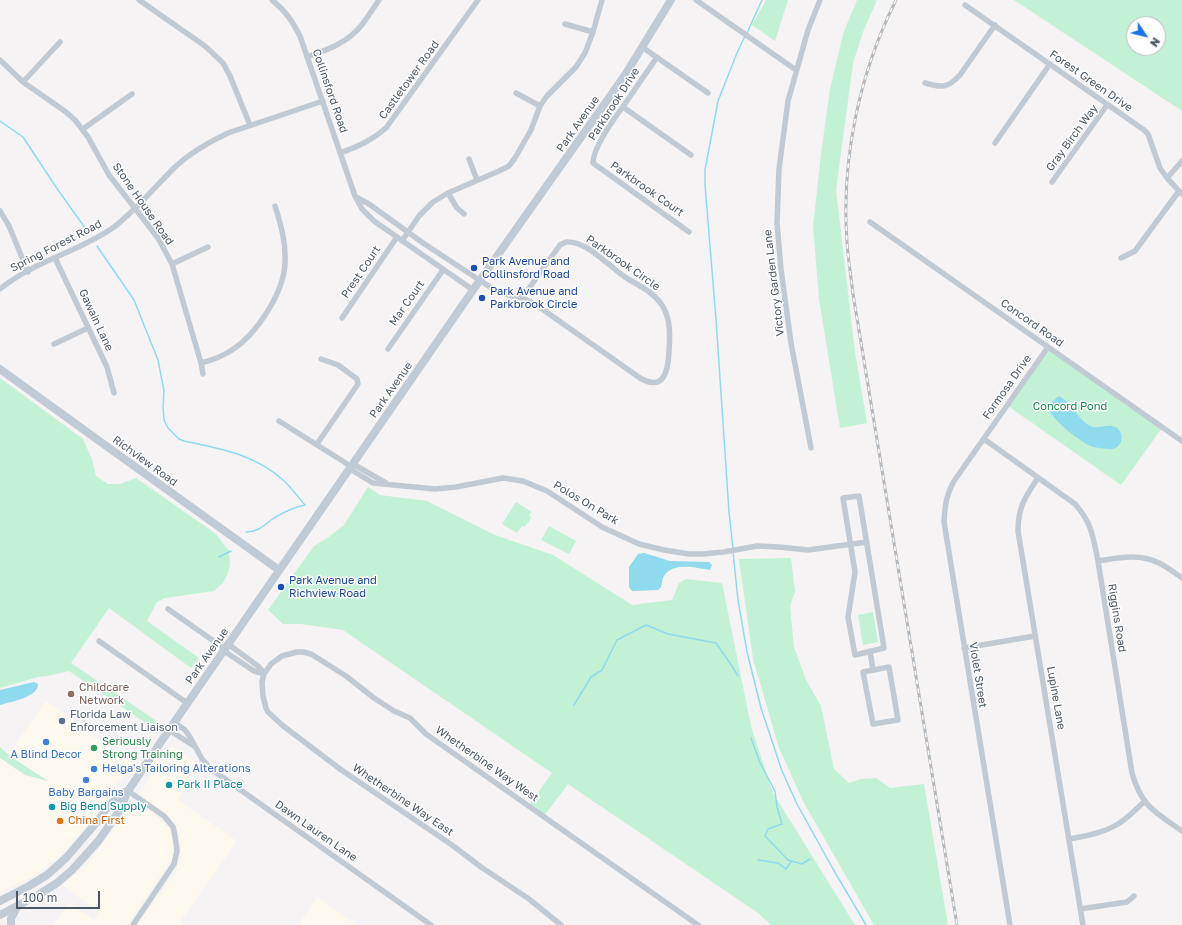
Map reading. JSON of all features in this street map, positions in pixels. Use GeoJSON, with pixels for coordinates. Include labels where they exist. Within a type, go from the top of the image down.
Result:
{"type":"FeatureCollection","features":[{"type":"Feature","properties":{"kind":"main road","name":"Park Avenue"},"geometry":{"type":"LineString","coordinates":[[0,915],[40,894],[56,883],[72,870],[99,840],[119,811],[128,790],[187,703],[352,467],[473,290],[626,75],[671,0]]}},
{"type":"Feature","properties":{"kind":"main road","name":"Richview Road"},"geometry":{"type":"LineString","coordinates":[[0,368],[97,440],[279,570]]}},
{"type":"Feature","properties":{"kind":"main road","name":"Park Avenue"},"geometry":{"type":"LineString","coordinates":[[0,902],[47,875],[66,858],[97,822],[109,805],[128,790]]}},
{"type":"Feature","properties":{"kind":"main road"},"geometry":{"type":"LineString","coordinates":[[97,822],[111,821]]}},
{"type":"Feature","properties":{"kind":"main road"},"geometry":{"type":"LineString","coordinates":[[11,925],[11,919],[17,907]]}},
{"type":"Feature","properties":{"kind":"street"},"geometry":{"type":"LineString","coordinates":[[139,0],[205,46],[223,63],[230,76],[250,125]]}},
{"type":"Feature","properties":{"kind":"street","name":"Collinsford Road"},"geometry":{"type":"LineString","coordinates":[[272,0],[281,7],[292,20],[300,36],[355,196],[362,209],[374,221],[473,290]]}},
{"type":"Feature","properties":{"kind":"street"},"geometry":{"type":"LineString","coordinates":[[307,57],[333,47],[354,34],[379,0]]}},
{"type":"Feature","properties":{"kind":"street","name":"Castletower Road"},"geometry":{"type":"LineString","coordinates":[[340,153],[366,143],[386,128],[478,0]]}},
{"type":"Feature","properties":{"kind":"street","name":"Prest Court"},"geometry":{"type":"LineString","coordinates":[[342,318],[400,239],[408,232],[426,208],[448,193],[509,166],[531,130],[540,106],[547,96],[576,66],[584,52],[602,0]]}},
{"type":"Feature","properties":{"kind":"street"},"geometry":{"type":"LineString","coordinates":[[696,0],[796,70]]}},
{"type":"Feature","properties":{"kind":"street","name":"Victory Garden Lane"},"geometry":{"type":"LineString","coordinates":[[811,448],[791,343],[780,269],[777,223],[778,169],[788,101],[808,30],[820,0]]}},
{"type":"Feature","properties":{"kind":"street","name":"Forest Green Drive"},"geometry":{"type":"LineString","coordinates":[[965,5],[1107,105],[1139,125],[1148,134],[1160,168],[1180,192]]}},
{"type":"Feature","properties":{"kind":"street"},"geometry":{"type":"LineString","coordinates":[[565,24],[592,32]]}},
{"type":"Feature","properties":{"kind":"street"},"geometry":{"type":"LineString","coordinates":[[925,83],[942,86],[948,85],[954,81],[960,75],[994,25]]}},
{"type":"Feature","properties":{"kind":"street"},"geometry":{"type":"LineString","coordinates":[[23,82],[60,42]]}},
{"type":"Feature","properties":{"kind":"street"},"geometry":{"type":"LineString","coordinates":[[642,47],[708,93]]}},
{"type":"Feature","properties":{"kind":"street","name":"Parkbrook Drive"},"geometry":{"type":"LineString","coordinates":[[592,163],[602,138],[608,128],[657,57]]}},
{"type":"Feature","properties":{"kind":"street","name":"Stone House Road"},"geometry":{"type":"LineString","coordinates":[[0,60],[23,82],[66,112],[83,129],[109,175],[158,238],[172,264],[202,363],[202,374]]}},
{"type":"Feature","properties":{"kind":"street"},"geometry":{"type":"LineString","coordinates":[[995,143],[1050,64]]}},
{"type":"Feature","properties":{"kind":"street"},"geometry":{"type":"LineString","coordinates":[[516,93],[540,106]]}},
{"type":"Feature","properties":{"kind":"street"},"geometry":{"type":"LineString","coordinates":[[83,129],[132,94]]}},
{"type":"Feature","properties":{"kind":"street","name":"Spring Forest Road"},"geometry":{"type":"LineString","coordinates":[[0,289],[14,279],[115,227],[176,167],[199,148],[214,139],[250,125],[323,101]]}},
{"type":"Feature","properties":{"kind":"street","name":"Gray Birch Way"},"geometry":{"type":"LineString","coordinates":[[1052,182],[1107,105]]}},
{"type":"Feature","properties":{"kind":"street"},"geometry":{"type":"LineString","coordinates":[[623,106],[691,155]]}},
{"type":"Feature","properties":{"kind":"street"},"geometry":{"type":"LineString","coordinates":[[469,159],[477,180]]}},
{"type":"Feature","properties":{"kind":"street"},"geometry":{"type":"LineString","coordinates":[[1167,178],[1182,161]]}},
{"type":"Feature","properties":{"kind":"street","name":"Parkbrook Court"},"geometry":{"type":"LineString","coordinates":[[592,163],[689,232]]}},
{"type":"Feature","properties":{"kind":"street"},"geometry":{"type":"LineString","coordinates":[[1121,258],[1135,251],[1180,192]]}},
{"type":"Feature","properties":{"kind":"street"},"geometry":{"type":"LineString","coordinates":[[448,193],[457,208],[464,214]]}},
{"type":"Feature","properties":{"kind":"street"},"geometry":{"type":"LineString","coordinates":[[355,196],[369,204],[480,281]]}},
{"type":"Feature","properties":{"kind":"street"},"geometry":{"type":"LineString","coordinates":[[202,363],[221,356],[242,343],[255,329],[276,297],[282,281],[285,265],[285,249],[283,232],[275,206]]}},
{"type":"Feature","properties":{"kind":"street"},"geometry":{"type":"LineString","coordinates":[[0,211],[9,226],[28,272]]}},
{"type":"Feature","properties":{"kind":"street","name":"Concord Road"},"geometry":{"type":"LineString","coordinates":[[870,222],[1182,441]]}},
{"type":"Feature","properties":{"kind":"street"},"geometry":{"type":"LineString","coordinates":[[417,251],[423,242]]}},
{"type":"Feature","properties":{"kind":"street","name":"Parkbrook Circle"},"geometry":{"type":"LineString","coordinates":[[480,281],[505,294],[522,298],[535,304],[644,380],[653,383],[660,381],[665,375],[668,366],[670,329],[662,306],[655,296],[628,279],[592,252],[578,244],[566,242],[560,245],[522,298]]}},
{"type":"Feature","properties":{"kind":"street"},"geometry":{"type":"LineString","coordinates":[[172,264],[208,247]]}},
{"type":"Feature","properties":{"kind":"street","name":"Gawain Lane"},"geometry":{"type":"LineString","coordinates":[[55,258],[107,367],[114,393]]}},
{"type":"Feature","properties":{"kind":"street","name":"Mar Court"},"geometry":{"type":"LineString","coordinates":[[388,349],[443,270]]}},
{"type":"Feature","properties":{"kind":"street"},"geometry":{"type":"LineString","coordinates":[[54,344],[88,328]]}},
{"type":"Feature","properties":{"kind":"street","name":"Formosa Drive"},"geometry":{"type":"LineString","coordinates":[[984,439],[1048,347]]}},
{"type":"Feature","properties":{"kind":"street"},"geometry":{"type":"LineString","coordinates":[[317,444],[358,384],[357,378],[338,365],[321,359]]}},
{"type":"Feature","properties":{"kind":"street","name":"Polos On Park"},"geometry":{"type":"LineString","coordinates":[[279,421],[352,467],[388,484],[436,488],[453,487],[503,478],[523,481],[547,491],[602,527],[639,544],[664,550],[689,554],[724,552],[769,546],[808,550],[867,542]]}},
{"type":"Feature","properties":{"kind":"street","name":"Riggins Road"},"geometry":{"type":"LineString","coordinates":[[984,439],[1075,504],[1086,519],[1093,534],[1098,561],[1132,772],[1138,790],[1145,802],[1152,810],[1182,831]]}},
{"type":"Feature","properties":{"kind":"street","name":"Violet Street"},"geometry":{"type":"LineString","coordinates":[[984,439],[954,481],[948,493],[944,522],[1010,925]]}},
{"type":"Feature","properties":{"kind":"street","name":"Lupine Lane"},"geometry":{"type":"LineString","coordinates":[[1038,478],[1022,503],[1018,525],[1019,538],[1083,925]]}},
{"type":"Feature","properties":{"kind":"street"},"geometry":{"type":"LineString","coordinates":[[859,496],[867,542],[884,648],[855,655],[848,617],[855,572],[843,498],[859,496]]}},
{"type":"Feature","properties":{"kind":"street"},"geometry":{"type":"LineString","coordinates":[[1098,561],[1127,557],[1148,558],[1166,567],[1182,578]]}},
{"type":"Feature","properties":{"kind":"street"},"geometry":{"type":"LineString","coordinates":[[168,609],[225,648],[258,666],[264,674]]}},
{"type":"Feature","properties":{"kind":"street"},"geometry":{"type":"LineString","coordinates":[[964,648],[1035,636]]}},
{"type":"Feature","properties":{"kind":"street"},"geometry":{"type":"LineString","coordinates":[[99,642],[187,703]]}},
{"type":"Feature","properties":{"kind":"street"},"geometry":{"type":"LineString","coordinates":[[870,651],[874,670]]}},
{"type":"Feature","properties":{"kind":"street","name":"Whetherbine Way West"},"geometry":{"type":"LineString","coordinates":[[264,674],[266,669],[271,664],[282,656],[297,652],[311,654],[346,676],[374,698],[394,711],[410,718],[426,734],[698,925]]}},
{"type":"Feature","properties":{"kind":"street"},"geometry":{"type":"LineString","coordinates":[[889,668],[898,720],[873,724],[863,672],[874,670],[889,668]]}},
{"type":"Feature","properties":{"kind":"street","name":"Whetherbine Way East"},"geometry":{"type":"LineString","coordinates":[[264,674],[262,682],[266,708],[268,712],[282,725],[340,769],[452,845],[528,899],[561,925]]}},
{"type":"Feature","properties":{"kind":"street","name":"Dawn Lauren Lane"},"geometry":{"type":"LineString","coordinates":[[174,722],[184,730],[202,758],[211,768],[431,925]]}},
{"type":"Feature","properties":{"kind":"street","name":"Dawn Lauren Lane"},"geometry":{"type":"LineString","coordinates":[[169,730],[195,747]]}},
{"type":"Feature","properties":{"kind":"street"},"geometry":{"type":"LineString","coordinates":[[128,790],[164,816],[169,822],[173,827],[177,851],[174,864],[132,925]]}},
{"type":"Feature","properties":{"kind":"street"},"geometry":{"type":"LineString","coordinates":[[1069,839],[1104,831],[1118,824],[1145,802]]}},
{"type":"Feature","properties":{"kind":"street"},"geometry":{"type":"LineString","coordinates":[[1080,909],[1127,902],[1134,896]]}},
{"type":"Feature","properties":{"kind":"shaded area"},"geometry":{"type":"Polygon","coordinates":[[[46,701],[133,764],[80,833],[60,855],[35,875],[0,893],[0,756],[5,759],[46,701]]]}},
{"type":"Feature","properties":{"kind":"shaded area"},"geometry":{"type":"Polygon","coordinates":[[[172,746],[197,763],[187,777],[191,780],[178,800],[237,841],[178,925],[137,925],[175,873],[180,859],[181,848],[175,823],[141,795],[140,792],[172,746]]]}},
{"type":"Feature","properties":{"kind":"shaded area"},"geometry":{"type":"Polygon","coordinates":[[[134,801],[153,813],[169,829],[174,848],[171,858],[164,871],[127,925],[53,925],[69,903],[94,920],[99,913],[63,885],[90,861],[134,801]]]}},
{"type":"Feature","properties":{"kind":"shaded area"},"geometry":{"type":"Polygon","coordinates":[[[317,897],[357,925],[298,925],[317,897]]]}},
{"type":"Feature","properties":{"kind":"green space"},"geometry":{"type":"Polygon","coordinates":[[[766,0],[788,0],[775,41],[752,25],[766,0]]]}},
{"type":"Feature","properties":{"kind":"green space"},"geometry":{"type":"Polygon","coordinates":[[[857,0],[877,0],[863,32],[853,63],[836,190],[855,352],[867,423],[840,428],[819,299],[813,226],[830,89],[843,34],[857,0]]]}},
{"type":"Feature","properties":{"kind":"green space"},"geometry":{"type":"Polygon","coordinates":[[[1014,0],[1182,0],[1182,111],[1014,0]]]}},
{"type":"Feature","properties":{"kind":"green space","name":"Concord Pond"},"geometry":{"type":"Polygon","coordinates":[[[1048,349],[1162,428],[1121,485],[1008,406],[1048,349]]]}},
{"type":"Feature","properties":{"kind":"green space"},"geometry":{"type":"Polygon","coordinates":[[[0,378],[83,439],[92,459],[96,476],[108,484],[120,484],[136,478],[216,534],[229,550],[230,564],[228,573],[223,583],[214,591],[165,598],[157,602],[147,621],[199,658],[191,668],[109,608],[71,663],[161,724],[156,730],[69,671],[38,677],[0,688],[0,378]]]}},
{"type":"Feature","properties":{"kind":"green space"},"geometry":{"type":"Polygon","coordinates":[[[368,487],[380,495],[427,501],[495,535],[553,555],[632,605],[672,600],[679,583],[686,579],[722,583],[751,726],[773,793],[855,925],[771,925],[758,913],[568,784],[544,816],[529,805],[552,773],[343,630],[301,624],[283,624],[268,610],[314,546],[344,525],[368,487]]]}},
{"type":"Feature","properties":{"kind":"green space"},"geometry":{"type":"Polygon","coordinates":[[[516,502],[532,512],[529,515],[531,517],[530,520],[524,527],[522,526],[517,533],[502,524],[516,502]]]}},
{"type":"Feature","properties":{"kind":"green space"},"geometry":{"type":"Polygon","coordinates":[[[549,526],[576,541],[569,554],[541,540],[549,526]]]}},
{"type":"Feature","properties":{"kind":"green space"},"geometry":{"type":"Polygon","coordinates":[[[791,558],[795,592],[790,606],[794,647],[806,680],[821,706],[834,769],[849,783],[861,779],[876,778],[890,788],[924,784],[948,925],[874,925],[804,803],[779,748],[753,659],[739,559],[791,558]]]}},
{"type":"Feature","properties":{"kind":"green space"},"geometry":{"type":"Polygon","coordinates":[[[873,612],[878,642],[863,645],[858,615],[873,612]]]}},
{"type":"Feature","properties":{"kind":"green space"},"geometry":{"type":"Polygon","coordinates":[[[0,747],[10,756],[48,781],[25,775],[0,758],[0,747]]]}},
{"type":"Feature","properties":{"kind":"water"},"geometry":{"type":"Polygon","coordinates":[[[1059,396],[1068,402],[1085,423],[1090,426],[1114,426],[1117,428],[1122,437],[1118,446],[1112,449],[1093,447],[1068,431],[1056,420],[1049,410],[1052,402],[1059,396]]]}},
{"type":"Feature","properties":{"kind":"water"},"geometry":{"type":"Polygon","coordinates":[[[644,553],[670,561],[709,562],[712,565],[710,570],[691,567],[678,567],[667,573],[663,578],[661,587],[658,590],[632,591],[629,587],[629,567],[638,554],[644,553]]]}},
{"type":"Feature","properties":{"kind":"water"},"geometry":{"type":"Polygon","coordinates":[[[34,682],[38,684],[37,689],[29,696],[0,705],[0,690],[34,682]]]}},
{"type":"Feature","properties":{"kind":"waterway"},"geometry":{"type":"LineString","coordinates":[[747,33],[762,0]]}},
{"type":"Feature","properties":{"kind":"waterway"},"geometry":{"type":"LineString","coordinates":[[733,549],[729,512],[705,170],[718,101],[745,36]]}},
{"type":"Feature","properties":{"kind":"waterway"},"geometry":{"type":"LineString","coordinates":[[0,121],[23,137],[88,232]]}},
{"type":"Feature","properties":{"kind":"waterway"},"geometry":{"type":"LineString","coordinates":[[97,246],[134,300],[158,360],[164,391],[164,420],[168,428],[179,439],[184,441],[224,450],[249,458],[260,464],[283,480],[305,505]]}},
{"type":"Feature","properties":{"kind":"waterway"},"geometry":{"type":"LineString","coordinates":[[246,532],[254,531],[293,508],[305,505]]}},
{"type":"Feature","properties":{"kind":"waterway"},"geometry":{"type":"LineString","coordinates":[[219,557],[231,551]]}},
{"type":"Feature","properties":{"kind":"waterway"},"geometry":{"type":"LineString","coordinates":[[733,552],[738,600],[747,652],[761,708],[782,771],[797,804],[866,925]]}},
{"type":"Feature","properties":{"kind":"waterway"},"geometry":{"type":"LineString","coordinates":[[574,705],[591,677],[602,670],[617,640],[646,625],[668,634],[716,643],[738,676]]}},
{"type":"Feature","properties":{"kind":"waterway"},"geometry":{"type":"LineString","coordinates":[[751,738],[760,763],[775,791],[777,807],[782,824],[768,829],[765,836],[788,860],[802,864],[810,859]]}},
{"type":"Feature","properties":{"kind":"waterway"},"geometry":{"type":"LineString","coordinates":[[758,860],[778,863],[786,869],[791,862]]}},
{"type":"Feature","properties":{"kind":"railway"},"geometry":{"type":"LineString","coordinates":[[896,0],[883,28],[872,58],[855,118],[847,180],[847,242],[853,294],[957,925]]}},
{"type":"Feature","properties":{"kind":"place","name":"Park Avenue and Collinsford Road"},"geometry":{"type":"Point","coordinates":[474,268]}},
{"type":"Feature","properties":{"kind":"place","name":"Park Avenue and Parkbrook Circle"},"geometry":{"type":"Point","coordinates":[482,298]}},
{"type":"Feature","properties":{"kind":"place","name":"Park Avenue and Richview Road"},"geometry":{"type":"Point","coordinates":[281,587]}},
{"type":"Feature","properties":{"kind":"place","name":"Childcare Network"},"geometry":{"type":"Point","coordinates":[71,694]}},
{"type":"Feature","properties":{"kind":"place","name":"Florida Law Enforcement Liaison"},"geometry":{"type":"Point","coordinates":[62,721]}},
{"type":"Feature","properties":{"kind":"place","name":"A Blind Decor"},"geometry":{"type":"Point","coordinates":[46,742]}},
{"type":"Feature","properties":{"kind":"place","name":"Seriously Strong Training"},"geometry":{"type":"Point","coordinates":[94,748]}},
{"type":"Feature","properties":{"kind":"place","name":"Helga's Tailoring Alterations"},"geometry":{"type":"Point","coordinates":[94,769]}},
{"type":"Feature","properties":{"kind":"place","name":"Baby Bargains"},"geometry":{"type":"Point","coordinates":[86,780]}},
{"type":"Feature","properties":{"kind":"place","name":"Park II Place"},"geometry":{"type":"Point","coordinates":[169,785]}},
{"type":"Feature","properties":{"kind":"place","name":"Big Bend Supply"},"geometry":{"type":"Point","coordinates":[52,807]}},
{"type":"Feature","properties":{"kind":"place","name":"China First"},"geometry":{"type":"Point","coordinates":[60,821]}}]}
